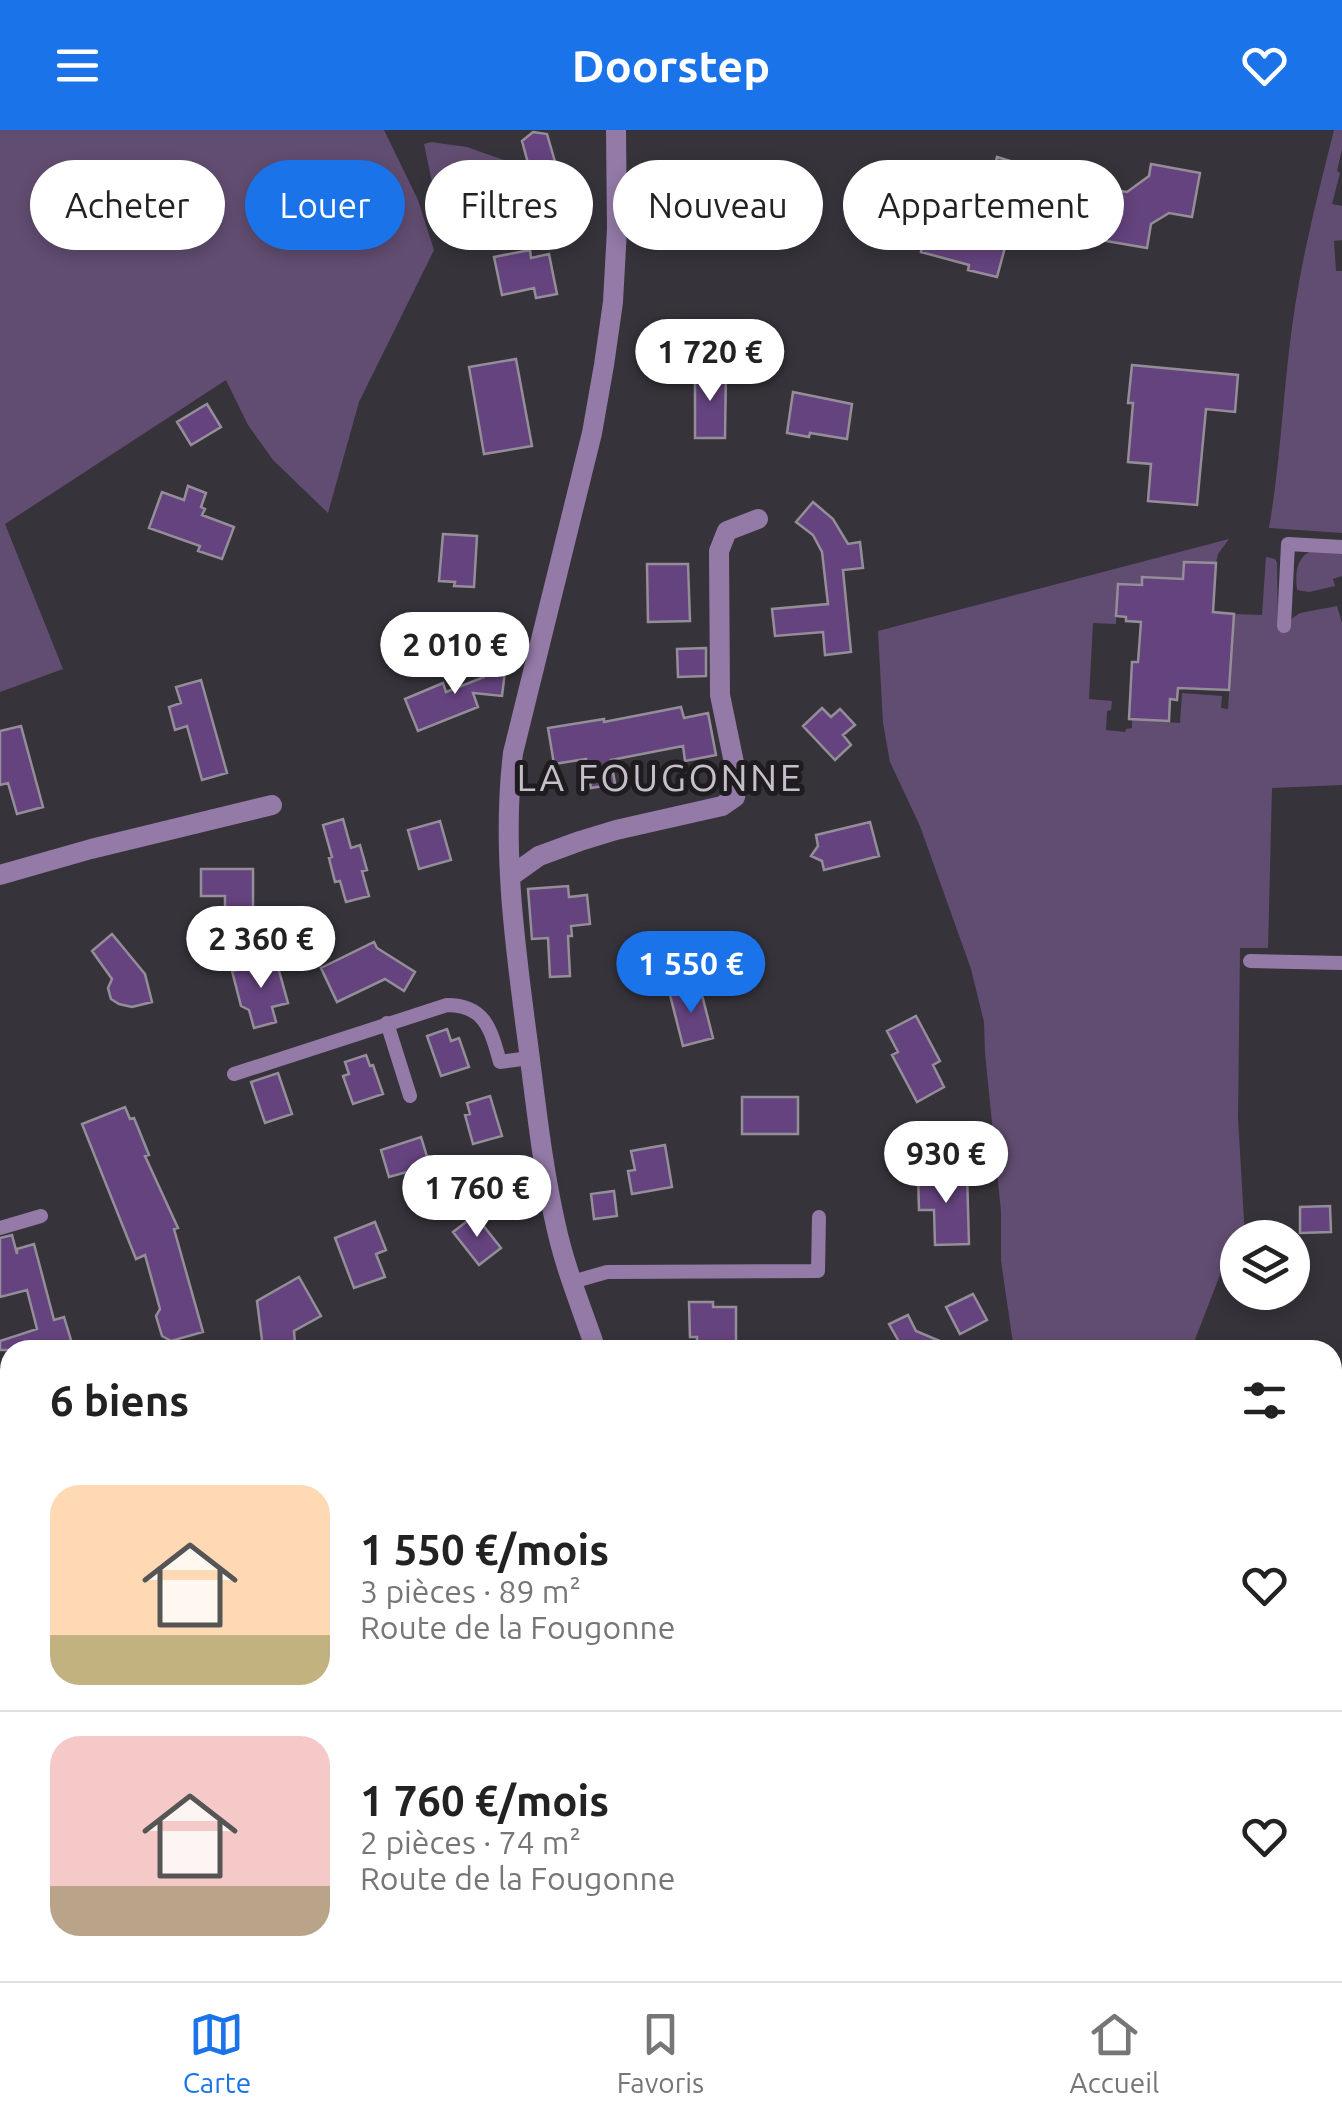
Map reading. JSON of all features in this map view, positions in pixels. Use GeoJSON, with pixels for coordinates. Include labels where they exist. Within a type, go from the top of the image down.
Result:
{"type":"FeatureCollection","features":[{"type":"Feature","properties":{"kind":"street"},"geometry":{"type":"LineString","coordinates":[[592,1340],[556,1228],[541,1149],[516,953],[508,843],[509,790],[513,753],[592,433],[612,311],[617,229],[616,130]]}},
{"type":"Feature","properties":{"kind":"street"},"geometry":{"type":"LineString","coordinates":[[511,876],[539,856],[580,841],[722,806],[735,797],[738,782],[720,695],[719,551],[727,530],[758,518]]}},
{"type":"Feature","properties":{"kind":"street"},"geometry":{"type":"LineString","coordinates":[[0,875],[272,804]]}},
{"type":"Feature","properties":{"kind":"lane"},"geometry":{"type":"LineString","coordinates":[[1284,626],[1288,544],[1342,547]]}},
{"type":"Feature","properties":{"kind":"lane"},"geometry":{"type":"LineString","coordinates":[[1250,961],[1342,963]]}},
{"type":"Feature","properties":{"kind":"lane"},"geometry":{"type":"LineString","coordinates":[[234,1074],[456,1004],[473,1010],[486,1022],[500,1062],[529,1058]]}},
{"type":"Feature","properties":{"kind":"lane"},"geometry":{"type":"LineString","coordinates":[[387,1023],[410,1096]]}},
{"type":"Feature","properties":{"kind":"lane"},"geometry":{"type":"LineString","coordinates":[[0,1228],[41,1216]]}},
{"type":"Feature","properties":{"kind":"lane"},"geometry":{"type":"LineString","coordinates":[[572,1282],[607,1272],[818,1271],[819,1218]]}},
{"type":"Feature","properties":{"kind":"shaded area"},"geometry":{"type":"Polygon","coordinates":[[[0,130],[384,130],[399,160],[245,160],[245,250],[405,250],[405,173],[425,222],[425,250],[434,250],[359,402],[328,513],[273,460],[248,425],[226,380],[5,524],[63,669],[0,692],[0,130]]]}},
{"type":"Feature","properties":{"kind":"shaded area"},"geometry":{"type":"Polygon","coordinates":[[[1334,130],[1342,130],[1337,171],[1340,173],[1332,204],[1342,206],[1342,240],[1334,241],[1336,271],[1342,271],[1342,533],[1269,528],[1297,296],[1334,130]]]}},
{"type":"Feature","properties":{"kind":"shaded area"},"geometry":{"type":"Polygon","coordinates":[[[424,144],[467,147],[504,160],[427,160],[424,144]]]}},
{"type":"Feature","properties":{"kind":"shaded area"},"geometry":{"type":"Polygon","coordinates":[[[1229,539],[1216,563],[1184,562],[1183,579],[1143,577],[1142,585],[1118,584],[1116,624],[1093,623],[1089,699],[1112,701],[1106,730],[1125,732],[1132,728],[1132,719],[1180,723],[1182,693],[1222,696],[1221,708],[1228,709],[1234,614],[1262,615],[1266,557],[1277,563],[1278,628],[1300,613],[1337,606],[1342,623],[1342,785],[1272,788],[1268,948],[1240,948],[1238,1118],[1244,1220],[1220,1220],[1220,1275],[1195,1340],[1013,1340],[1001,1261],[1001,1211],[984,1022],[971,969],[920,826],[890,762],[883,723],[878,631],[1229,539]]]}},
{"type":"Feature","properties":{"kind":"shaded area"},"geometry":{"type":"Polygon","coordinates":[[[1313,550],[1342,552],[1342,576],[1333,579],[1335,586],[1309,592],[1297,590],[1298,566],[1313,550]]]}},
{"type":"Feature","properties":{"kind":"building"},"geometry":{"type":"Polygon","coordinates":[[[533,132],[547,134],[555,160],[527,160],[522,141],[533,132]]]}},
{"type":"Feature","properties":{"kind":"building"},"geometry":{"type":"Polygon","coordinates":[[[1151,164],[1200,173],[1192,217],[1169,213],[1151,224],[1147,248],[1124,244],[1124,192],[1149,176],[1151,164]]]}},
{"type":"Feature","properties":{"kind":"building"},"geometry":{"type":"Polygon","coordinates":[[[530,250],[531,258],[549,254],[557,294],[536,298],[534,288],[502,295],[494,257],[530,250]]]}},
{"type":"Feature","properties":{"kind":"building"},"geometry":{"type":"Polygon","coordinates":[[[922,250],[1004,250],[997,277],[922,250]]]}},
{"type":"Feature","properties":{"kind":"building"},"geometry":{"type":"Polygon","coordinates":[[[516,359],[532,446],[484,454],[469,367],[516,359]]]}},
{"type":"Feature","properties":{"kind":"building"},"geometry":{"type":"Polygon","coordinates":[[[1132,365],[1238,375],[1235,412],[1206,409],[1197,505],[1148,501],[1151,464],[1128,462],[1132,365]]]}},
{"type":"Feature","properties":{"kind":"building"},"geometry":{"type":"Polygon","coordinates":[[[695,370],[726,370],[725,438],[695,438],[695,370]]]}},
{"type":"Feature","properties":{"kind":"building"},"geometry":{"type":"Polygon","coordinates":[[[793,392],[852,404],[847,439],[787,433],[793,392]]]}},
{"type":"Feature","properties":{"kind":"building"},"geometry":{"type":"Polygon","coordinates":[[[207,404],[221,427],[191,445],[177,422],[207,404]]]}},
{"type":"Feature","properties":{"kind":"building"},"geometry":{"type":"Polygon","coordinates":[[[188,486],[206,493],[202,515],[234,527],[222,559],[198,551],[200,546],[149,528],[162,492],[184,500],[188,486]]]}},
{"type":"Feature","properties":{"kind":"building"},"geometry":{"type":"Polygon","coordinates":[[[813,502],[833,519],[848,544],[860,542],[863,568],[843,570],[851,652],[825,655],[823,632],[775,636],[772,609],[828,604],[822,552],[813,535],[796,522],[813,502]]]}},
{"type":"Feature","properties":{"kind":"building"},"geometry":{"type":"Polygon","coordinates":[[[443,534],[477,536],[474,587],[439,581],[443,534]]]}},
{"type":"Feature","properties":{"kind":"building"},"geometry":{"type":"Polygon","coordinates":[[[1184,562],[1216,563],[1213,612],[1234,614],[1229,690],[1178,688],[1177,700],[1170,699],[1169,721],[1129,719],[1132,662],[1138,662],[1141,622],[1116,616],[1118,584],[1142,585],[1142,577],[1183,579],[1184,562]]]}},
{"type":"Feature","properties":{"kind":"building"},"geometry":{"type":"Polygon","coordinates":[[[647,564],[688,564],[690,621],[648,622],[647,564]]]}},
{"type":"Feature","properties":{"kind":"building"},"geometry":{"type":"Polygon","coordinates":[[[706,648],[706,676],[678,677],[677,649],[706,648]]]}},
{"type":"Feature","properties":{"kind":"building"},"geometry":{"type":"Polygon","coordinates":[[[486,660],[506,663],[502,696],[473,693],[478,707],[418,731],[405,699],[443,683],[446,692],[484,677],[486,660]]]}},
{"type":"Feature","properties":{"kind":"building"},"geometry":{"type":"Polygon","coordinates":[[[201,680],[227,773],[202,780],[187,726],[175,730],[169,707],[181,703],[176,687],[201,680]]]}},
{"type":"Feature","properties":{"kind":"building"},"geometry":{"type":"Polygon","coordinates":[[[681,707],[684,718],[708,713],[716,755],[685,761],[683,746],[611,760],[615,784],[591,788],[586,759],[554,764],[548,728],[681,707]]]}},
{"type":"Feature","properties":{"kind":"building"},"geometry":{"type":"Polygon","coordinates":[[[822,708],[831,717],[840,709],[855,725],[843,735],[851,745],[835,760],[803,726],[822,708]]]}},
{"type":"Feature","properties":{"kind":"building"},"geometry":{"type":"Polygon","coordinates":[[[21,726],[43,807],[17,814],[8,783],[0,785],[0,731],[21,726]]]}},
{"type":"Feature","properties":{"kind":"building"},"geometry":{"type":"Polygon","coordinates":[[[343,819],[351,848],[360,845],[369,896],[346,902],[340,881],[335,882],[323,825],[343,819]]]}},
{"type":"Feature","properties":{"kind":"building"},"geometry":{"type":"Polygon","coordinates":[[[440,821],[451,860],[419,869],[408,830],[440,821]]]}},
{"type":"Feature","properties":{"kind":"building"},"geometry":{"type":"Polygon","coordinates":[[[870,822],[879,856],[824,870],[822,861],[811,856],[818,846],[816,835],[870,822]]]}},
{"type":"Feature","properties":{"kind":"building"},"geometry":{"type":"Polygon","coordinates":[[[201,869],[253,869],[253,909],[225,909],[225,896],[201,896],[201,869]]]}},
{"type":"Feature","properties":{"kind":"building"},"geometry":{"type":"Polygon","coordinates":[[[568,886],[569,897],[587,895],[590,924],[571,926],[570,976],[550,977],[548,938],[532,939],[528,889],[568,886]]]}},
{"type":"Feature","properties":{"kind":"building"},"geometry":{"type":"Polygon","coordinates":[[[285,927],[292,949],[268,956],[262,935],[285,927]]]}},
{"type":"Feature","properties":{"kind":"building"},"geometry":{"type":"Polygon","coordinates":[[[112,934],[145,974],[152,1002],[132,1007],[111,999],[108,988],[112,979],[92,951],[112,934]]]}},
{"type":"Feature","properties":{"kind":"building"},"geometry":{"type":"Polygon","coordinates":[[[374,942],[377,948],[415,972],[404,991],[385,979],[337,1002],[321,968],[374,942]]]}},
{"type":"Feature","properties":{"kind":"building"},"geometry":{"type":"Polygon","coordinates":[[[276,960],[288,1003],[272,1007],[276,1022],[254,1028],[249,1010],[241,1006],[232,971],[276,960]]]}},
{"type":"Feature","properties":{"kind":"building"},"geometry":{"type":"Polygon","coordinates":[[[700,987],[713,1038],[683,1046],[670,995],[700,987]]]}},
{"type":"Feature","properties":{"kind":"building"},"geometry":{"type":"Polygon","coordinates":[[[916,1016],[940,1061],[933,1065],[944,1087],[917,1102],[892,1055],[898,1052],[887,1031],[916,1016]]]}},
{"type":"Feature","properties":{"kind":"building"},"geometry":{"type":"Polygon","coordinates":[[[447,1029],[451,1041],[459,1038],[469,1067],[441,1076],[427,1036],[447,1029]]]}},
{"type":"Feature","properties":{"kind":"building"},"geometry":{"type":"Polygon","coordinates":[[[366,1055],[383,1094],[353,1104],[343,1076],[349,1074],[345,1062],[366,1055]]]}},
{"type":"Feature","properties":{"kind":"building"},"geometry":{"type":"Polygon","coordinates":[[[278,1073],[292,1114],[265,1123],[251,1082],[278,1073]]]}},
{"type":"Feature","properties":{"kind":"building"},"geometry":{"type":"Polygon","coordinates":[[[490,1096],[502,1136],[473,1144],[465,1115],[470,1114],[467,1103],[490,1096]]]}},
{"type":"Feature","properties":{"kind":"building"},"geometry":{"type":"Polygon","coordinates":[[[742,1097],[798,1097],[798,1134],[742,1134],[742,1097]]]}},
{"type":"Feature","properties":{"kind":"building"},"geometry":{"type":"Polygon","coordinates":[[[125,1107],[130,1119],[134,1118],[149,1155],[145,1156],[178,1228],[174,1229],[203,1332],[175,1340],[162,1336],[156,1316],[160,1309],[145,1255],[136,1259],[82,1124],[125,1107]]]}},
{"type":"Feature","properties":{"kind":"building"},"geometry":{"type":"Polygon","coordinates":[[[421,1137],[429,1163],[389,1177],[381,1150],[421,1137]]]}},
{"type":"Feature","properties":{"kind":"building"},"geometry":{"type":"Polygon","coordinates":[[[665,1145],[672,1187],[632,1194],[628,1171],[635,1170],[631,1151],[665,1145]]]}},
{"type":"Feature","properties":{"kind":"building"},"geometry":{"type":"Polygon","coordinates":[[[967,1172],[969,1244],[935,1245],[934,1210],[919,1210],[918,1174],[967,1172]]]}},
{"type":"Feature","properties":{"kind":"building"},"geometry":{"type":"Polygon","coordinates":[[[614,1191],[617,1216],[594,1219],[591,1194],[614,1191]]]}},
{"type":"Feature","properties":{"kind":"building"},"geometry":{"type":"Polygon","coordinates":[[[1330,1206],[1331,1232],[1310,1233],[1310,1220],[1300,1220],[1300,1207],[1330,1206]]]}},
{"type":"Feature","properties":{"kind":"building"},"geometry":{"type":"Polygon","coordinates":[[[475,1215],[501,1248],[479,1265],[453,1232],[475,1215]]]}},
{"type":"Feature","properties":{"kind":"building"},"geometry":{"type":"Polygon","coordinates":[[[375,1222],[386,1250],[376,1254],[385,1277],[354,1288],[335,1238],[375,1222]]]}},
{"type":"Feature","properties":{"kind":"building"},"geometry":{"type":"Polygon","coordinates":[[[12,1235],[17,1254],[17,1249],[34,1244],[54,1320],[64,1317],[71,1340],[3,1340],[37,1329],[27,1290],[0,1297],[0,1238],[12,1235]]]}},
{"type":"Feature","properties":{"kind":"building"},"geometry":{"type":"Polygon","coordinates":[[[299,1277],[321,1316],[294,1331],[295,1340],[262,1340],[257,1301],[299,1277]]]}},
{"type":"Feature","properties":{"kind":"building"},"geometry":{"type":"Polygon","coordinates":[[[973,1294],[987,1320],[960,1334],[946,1307],[973,1294]]]}},
{"type":"Feature","properties":{"kind":"building"},"geometry":{"type":"Polygon","coordinates":[[[689,1302],[736,1307],[736,1340],[690,1337],[689,1302]]]}},
{"type":"Feature","properties":{"kind":"building"},"geometry":{"type":"Polygon","coordinates":[[[908,1315],[916,1331],[937,1340],[898,1340],[889,1324],[908,1315]]]}},
{"type":"Feature","properties":{"kind":"district","name":"LA FOUGONNE"},"geometry":{"type":"Point","coordinates":[660,777]}}]}
